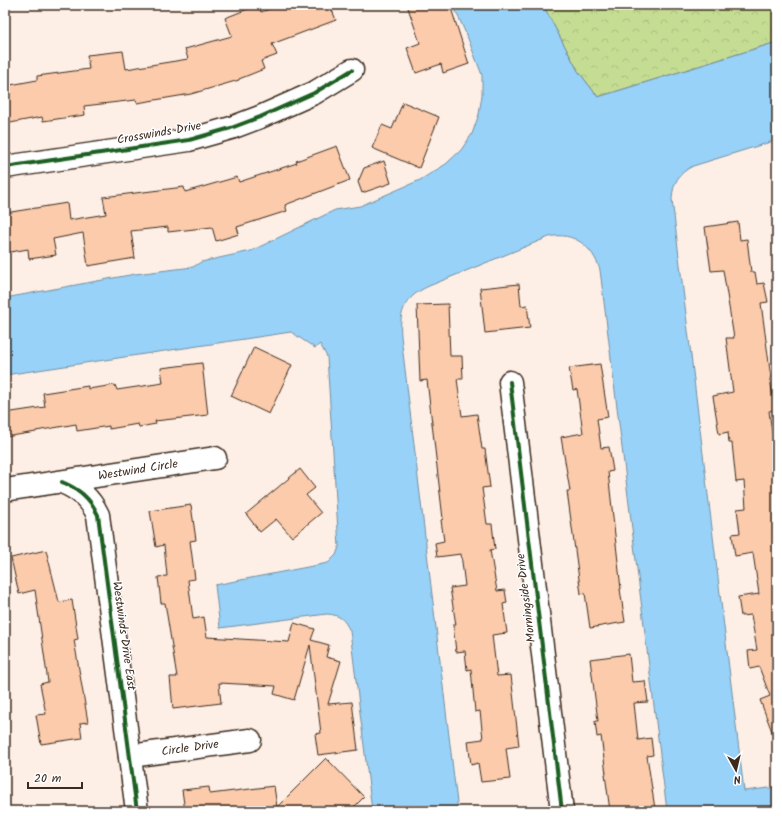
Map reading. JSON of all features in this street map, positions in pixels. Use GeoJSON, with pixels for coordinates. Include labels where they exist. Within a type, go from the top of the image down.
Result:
{"type":"FeatureCollection","features":[{"type":"Feature","properties":{"kind":"street","name":"Crosswinds Drive"},"geometry":{"type":"LineString","coordinates":[[5,167],[189,140],[231,128],[260,117],[314,93],[352,70]]}},
{"type":"Feature","properties":{"kind":"street","name":"Morningside Drive"},"geometry":{"type":"LineString","coordinates":[[510,382],[562,811]]}},
{"type":"Feature","properties":{"kind":"street","name":"Westwind Circle"},"geometry":{"type":"LineString","coordinates":[[5,490],[215,458]]}},
{"type":"Feature","properties":{"kind":"street","name":"Westwinds Drive East"},"geometry":{"type":"LineString","coordinates":[[62,482],[76,488],[84,495],[93,504],[98,515],[137,811]]}},
{"type":"Feature","properties":{"kind":"street","name":"Circle Drive"},"geometry":{"type":"LineString","coordinates":[[130,756],[250,740]]}},
{"type":"Feature","properties":{"kind":"green space"},"geometry":{"type":"Polygon","coordinates":[[[543,5],[777,5],[777,42],[598,97],[578,71],[543,5]]]}},
{"type":"Feature","properties":{"kind":"water"},"geometry":{"type":"Polygon","coordinates":[[[453,5],[543,5],[578,71],[598,97],[777,42],[777,140],[693,166],[680,175],[675,183],[672,199],[744,791],[777,787],[777,811],[667,811],[600,270],[593,254],[574,239],[567,236],[549,237],[429,286],[421,290],[409,300],[405,305],[401,319],[401,336],[458,811],[372,811],[350,631],[346,623],[341,618],[335,615],[327,614],[220,628],[215,585],[328,563],[336,555],[339,547],[327,357],[320,344],[315,348],[291,332],[5,375],[5,298],[135,274],[193,267],[201,262],[251,251],[335,210],[360,206],[420,180],[446,164],[461,150],[472,134],[479,114],[482,95],[482,75],[453,5]]]}},
{"type":"Feature","properties":{"kind":"building"},"geometry":{"type":"Polygon","coordinates":[[[258,5],[261,12],[281,5],[330,5],[336,20],[272,44],[277,55],[261,61],[264,69],[239,80],[191,94],[137,103],[136,100],[84,106],[85,115],[43,121],[42,117],[5,124],[5,86],[37,80],[37,76],[89,69],[87,55],[123,51],[126,69],[188,59],[185,49],[232,36],[225,18],[258,5]]]}},
{"type":"Feature","properties":{"kind":"building"},"geometry":{"type":"Polygon","coordinates":[[[407,5],[450,5],[469,64],[443,73],[441,64],[416,73],[407,48],[420,43],[407,5]]]}},
{"type":"Feature","properties":{"kind":"building"},"geometry":{"type":"Polygon","coordinates":[[[403,102],[439,117],[419,168],[372,148],[382,125],[392,129],[403,102]]]}},
{"type":"Feature","properties":{"kind":"building"},"geometry":{"type":"Polygon","coordinates":[[[337,146],[350,180],[285,205],[287,211],[237,227],[239,234],[216,241],[212,227],[168,232],[168,227],[131,231],[135,258],[88,266],[83,233],[53,239],[56,255],[29,259],[28,249],[5,253],[5,213],[67,203],[69,220],[106,214],[103,197],[184,187],[185,192],[237,177],[239,182],[297,163],[296,161],[337,146]]]}},
{"type":"Feature","properties":{"kind":"building"},"geometry":{"type":"Polygon","coordinates":[[[384,161],[391,183],[362,193],[358,182],[364,168],[384,161]]]}},
{"type":"Feature","properties":{"kind":"building"},"geometry":{"type":"Polygon","coordinates":[[[738,222],[740,240],[747,239],[751,272],[755,272],[757,284],[764,283],[768,302],[761,303],[775,410],[769,411],[774,446],[777,446],[777,519],[775,519],[777,533],[777,742],[760,700],[770,696],[759,667],[750,669],[748,651],[757,650],[751,615],[741,616],[738,597],[759,594],[753,553],[735,556],[732,534],[740,533],[737,509],[746,508],[744,481],[736,482],[732,443],[729,443],[728,432],[719,434],[713,396],[733,392],[726,338],[734,338],[723,270],[711,271],[705,227],[738,222]]]}},
{"type":"Feature","properties":{"kind":"building"},"geometry":{"type":"Polygon","coordinates":[[[519,284],[521,306],[527,305],[530,328],[485,333],[480,288],[519,284]]]}},
{"type":"Feature","properties":{"kind":"building"},"geometry":{"type":"Polygon","coordinates":[[[448,304],[450,356],[462,356],[463,379],[457,379],[462,416],[477,414],[482,449],[485,449],[490,487],[482,488],[487,524],[492,524],[495,549],[490,550],[497,591],[505,590],[507,603],[503,604],[507,633],[492,635],[497,676],[511,675],[519,746],[506,748],[510,779],[481,782],[478,763],[471,765],[468,741],[483,739],[480,711],[475,712],[471,669],[467,670],[465,651],[456,652],[453,625],[456,625],[450,588],[465,586],[461,554],[437,557],[435,543],[444,541],[441,520],[443,519],[427,380],[420,381],[417,305],[448,304]]]}},
{"type":"Feature","properties":{"kind":"building"},"geometry":{"type":"Polygon","coordinates":[[[254,347],[292,365],[269,414],[231,396],[254,347]]]}},
{"type":"Feature","properties":{"kind":"building"},"geometry":{"type":"Polygon","coordinates":[[[202,363],[208,415],[155,421],[156,424],[139,427],[138,424],[109,429],[109,426],[77,431],[76,424],[5,437],[5,413],[45,407],[43,393],[88,386],[88,389],[115,385],[117,390],[163,383],[161,368],[202,363]]]}},
{"type":"Feature","properties":{"kind":"building"},"geometry":{"type":"Polygon","coordinates":[[[600,364],[608,417],[597,419],[601,448],[609,447],[613,471],[608,472],[620,589],[625,622],[590,628],[585,593],[581,594],[567,491],[570,491],[561,437],[583,433],[577,389],[573,390],[569,368],[600,364]]]}},
{"type":"Feature","properties":{"kind":"building"},"geometry":{"type":"Polygon","coordinates":[[[300,469],[315,488],[306,495],[321,513],[292,537],[276,519],[260,532],[246,514],[300,469]]]}},
{"type":"Feature","properties":{"kind":"building"},"geometry":{"type":"Polygon","coordinates":[[[191,505],[196,540],[190,541],[195,579],[188,580],[193,619],[204,617],[207,637],[289,642],[294,623],[315,629],[311,640],[329,645],[326,657],[341,661],[328,704],[352,702],[358,750],[318,755],[315,734],[321,733],[310,645],[294,700],[274,694],[276,686],[219,683],[221,703],[173,709],[170,677],[177,677],[165,603],[161,603],[158,577],[167,576],[164,545],[156,547],[150,511],[191,505]]]}},
{"type":"Feature","properties":{"kind":"building"},"geometry":{"type":"Polygon","coordinates":[[[46,550],[59,602],[72,600],[78,639],[74,640],[88,722],[80,723],[82,738],[41,744],[36,715],[46,714],[40,684],[48,682],[35,590],[19,594],[11,558],[46,550]]]}},
{"type":"Feature","properties":{"kind":"building"},"geometry":{"type":"Polygon","coordinates":[[[629,654],[632,682],[645,681],[648,702],[634,703],[638,740],[651,738],[653,755],[647,756],[655,809],[639,811],[610,811],[601,736],[597,737],[595,721],[598,721],[590,659],[629,654]]]}},
{"type":"Feature","properties":{"kind":"building"},"geometry":{"type":"Polygon","coordinates":[[[326,758],[364,797],[350,811],[185,811],[182,790],[209,787],[210,794],[274,786],[277,807],[326,758]]]}},
{"type":"Feature","properties":{"kind":"cycle path"},"geometry":{"type":"LineString","coordinates":[[5,167],[189,140],[231,128],[260,117],[314,93],[352,70]]}},
{"type":"Feature","properties":{"kind":"cycle path"},"geometry":{"type":"LineString","coordinates":[[510,382],[562,811]]}},
{"type":"Feature","properties":{"kind":"cycle path"},"geometry":{"type":"LineString","coordinates":[[62,482],[74,488],[88,499],[98,515],[137,811]]}}]}
